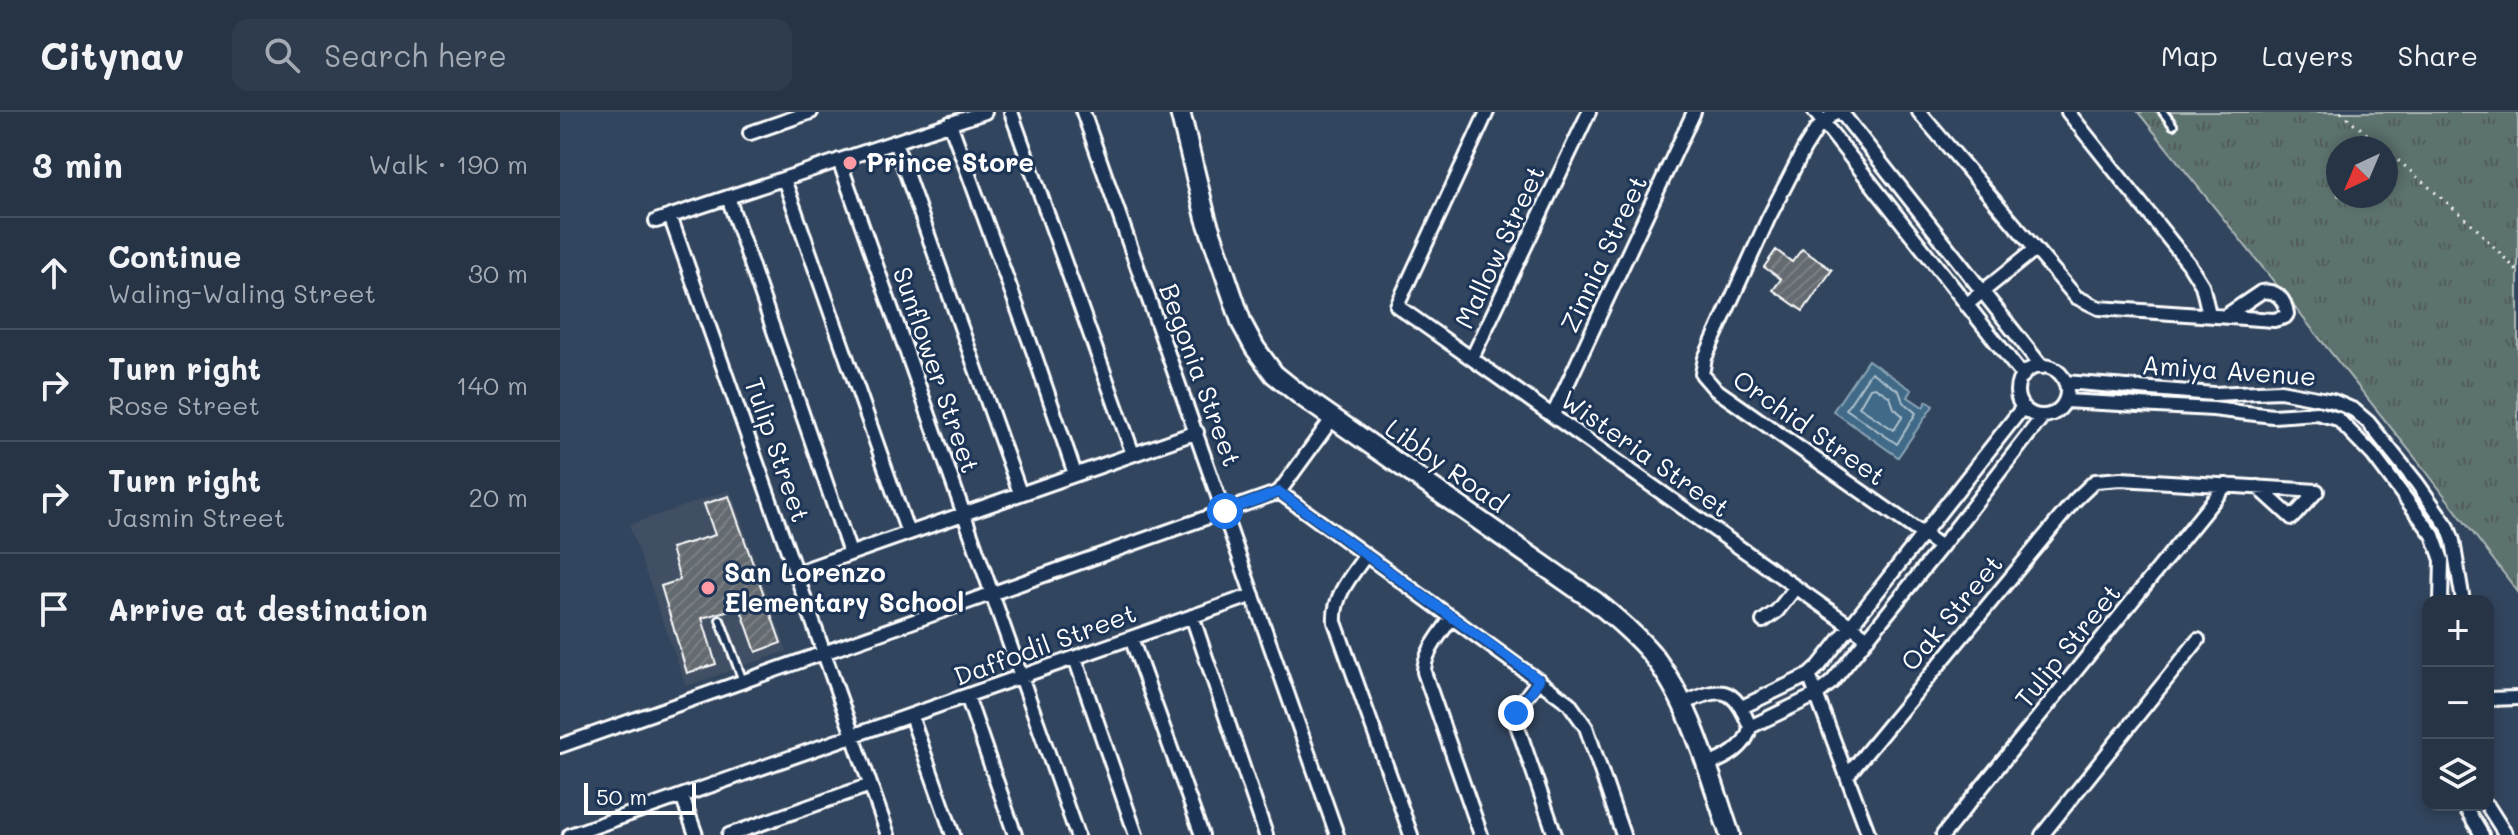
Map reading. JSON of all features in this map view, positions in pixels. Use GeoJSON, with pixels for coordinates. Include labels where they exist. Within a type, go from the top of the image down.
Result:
{"type":"FeatureCollection","features":[{"type":"Feature","properties":{"kind":"main road","name":"Libby Road"},"geometry":{"type":"LineString","coordinates":[[1180,112],[1206,218],[1242,324],[1274,374],[1332,419],[1596,602],[1627,627],[1651,654],[1682,704],[1730,835]]}},
{"type":"Feature","properties":{"kind":"street"},"geometry":{"type":"LineString","coordinates":[[750,133],[811,112]]}},
{"type":"Feature","properties":{"kind":"street"},"geometry":{"type":"LineString","coordinates":[[656,221],[985,112]]}},
{"type":"Feature","properties":{"kind":"street"},"geometry":{"type":"LineString","coordinates":[[1011,112],[1133,454]]}},
{"type":"Feature","properties":{"kind":"street","name":"Begonia Street"},"geometry":{"type":"LineString","coordinates":[[1083,112],[1337,835]]}},
{"type":"Feature","properties":{"kind":"street","name":"Wisteria Street"},"geometry":{"type":"LineString","coordinates":[[1487,112],[1397,306],[1868,638]]}},
{"type":"Feature","properties":{"kind":"street","name":"Mallow Street"},"geometry":{"type":"LineString","coordinates":[[1472,358],[1589,112]]}},
{"type":"Feature","properties":{"kind":"street","name":"Zinnia Street"},"geometry":{"type":"LineString","coordinates":[[1553,415],[1694,112]]}},
{"type":"Feature","properties":{"kind":"street"},"geometry":{"type":"LineString","coordinates":[[1838,112],[2042,367]]}},
{"type":"Feature","properties":{"kind":"street","name":"Orchid Street"},"geometry":{"type":"LineString","coordinates":[[1838,112],[1818,118],[1696,376],[1941,547]]}},
{"type":"Feature","properties":{"kind":"street"},"geometry":{"type":"LineString","coordinates":[[1919,112],[2076,297],[2099,308],[2227,315]]}},
{"type":"Feature","properties":{"kind":"street"},"geometry":{"type":"LineString","coordinates":[[2068,112],[2189,264],[2202,285],[2209,314]]}},
{"type":"Feature","properties":{"kind":"street"},"geometry":{"type":"LineString","coordinates":[[1818,118],[2023,376]]}},
{"type":"Feature","properties":{"kind":"street"},"geometry":{"type":"LineString","coordinates":[[950,123],[1075,474]]}},
{"type":"Feature","properties":{"kind":"street"},"geometry":{"type":"LineString","coordinates":[[895,142],[1020,493]]}},
{"type":"Feature","properties":{"kind":"street","name":"Sunflower Street"},"geometry":{"type":"LineString","coordinates":[[839,160],[1077,835]]}},
{"type":"Feature","properties":{"kind":"street"},"geometry":{"type":"LineString","coordinates":[[784,179],[908,533]]}},
{"type":"Feature","properties":{"kind":"street"},"geometry":{"type":"LineString","coordinates":[[728,197],[850,553]]}},
{"type":"Feature","properties":{"kind":"street","name":"Tulip Street"},"geometry":{"type":"LineString","coordinates":[[670,216],[870,785],[884,834]]}},
{"type":"Feature","properties":{"kind":"street"},"geometry":{"type":"LineString","coordinates":[[1966,305],[2034,250]]}},
{"type":"Feature","properties":{"kind":"street"},"geometry":{"type":"LineString","coordinates":[[2042,367],[2054,369],[2065,382],[2065,401],[2056,412],[2043,416],[2032,414],[2023,407],[2018,394],[2023,376],[2032,369],[2042,367]]}},
{"type":"Feature","properties":{"kind":"street","name":"Amiya Avenue"},"geometry":{"type":"LineString","coordinates":[[2065,382],[2225,394],[2280,391],[2322,398],[2345,406],[2375,430],[2439,512],[2453,541],[2462,595]]}},
{"type":"Feature","properties":{"kind":"street"},"geometry":{"type":"LineString","coordinates":[[2224,410],[2225,394]]}},
{"type":"Feature","properties":{"kind":"street","name":"Amiya Avenue"},"geometry":{"type":"LineString","coordinates":[[2065,401],[2224,410],[2273,416],[2317,413],[2338,419],[2361,441],[2424,521],[2438,546],[2443,571],[2441,595]]}},
{"type":"Feature","properties":{"kind":"street"},"geometry":{"type":"LineString","coordinates":[[2338,419],[2345,406]]}},
{"type":"Feature","properties":{"kind":"street"},"geometry":{"type":"LineString","coordinates":[[1742,707],[1809,675],[1851,627],[2023,407]]}},
{"type":"Feature","properties":{"kind":"street"},"geometry":{"type":"LineString","coordinates":[[1750,727],[1816,695],[1832,682],[2043,416]]}},
{"type":"Feature","properties":{"kind":"street"},"geometry":{"type":"LineString","coordinates":[[560,746],[1279,492],[1332,419]]}},
{"type":"Feature","properties":{"kind":"street"},"geometry":{"type":"LineString","coordinates":[[795,573],[1197,432]]}},
{"type":"Feature","properties":{"kind":"street","name":"Oak Street"},"geometry":{"type":"LineString","coordinates":[[1847,776],[2064,512],[2095,481],[2121,479],[2226,485]]}},
{"type":"Feature","properties":{"kind":"street"},"geometry":{"type":"LineString","coordinates":[[2226,485],[2258,487]]}},
{"type":"Feature","properties":{"kind":"street","name":"Tulip Street"},"geometry":{"type":"LineString","coordinates":[[1943,835],[2226,485]]}},
{"type":"Feature","properties":{"kind":"street"},"geometry":{"type":"LineString","coordinates":[[1279,492],[1569,703],[1586,727],[1623,835]]}},
{"type":"Feature","properties":{"kind":"street"},"geometry":{"type":"LineString","coordinates":[[1366,555],[1339,595],[1334,610],[1335,622],[1411,835]]}},
{"type":"Feature","properties":{"kind":"street"},"geometry":{"type":"LineString","coordinates":[[2443,571],[2458,570]]}},
{"type":"Feature","properties":{"kind":"street"},"geometry":{"type":"LineString","coordinates":[[1763,621],[1777,611],[1796,587]]}},
{"type":"Feature","properties":{"kind":"street","name":"Daffodil Street"},"geometry":{"type":"LineString","coordinates":[[570,835],[1253,595]]}},
{"type":"Feature","properties":{"kind":"street"},"geometry":{"type":"LineString","coordinates":[[1192,616],[1266,835]]}},
{"type":"Feature","properties":{"kind":"street"},"geometry":{"type":"LineString","coordinates":[[1452,617],[1429,652],[1424,662],[1424,672],[1481,835]]}},
{"type":"Feature","properties":{"kind":"street"},"geometry":{"type":"LineString","coordinates":[[1131,638],[1202,835]]}},
{"type":"Feature","properties":{"kind":"street"},"geometry":{"type":"LineString","coordinates":[[2042,835],[2198,640]]}},
{"type":"Feature","properties":{"kind":"street"},"geometry":{"type":"LineString","coordinates":[[1075,658],[1136,835]]}},
{"type":"Feature","properties":{"kind":"street"},"geometry":{"type":"LineString","coordinates":[[1809,675],[1869,835]]}},
{"type":"Feature","properties":{"kind":"street"},"geometry":{"type":"LineString","coordinates":[[1539,680],[1521,703],[1515,719],[1555,835]]}},
{"type":"Feature","properties":{"kind":"street"},"geometry":{"type":"LineString","coordinates":[[1682,704],[1715,691],[1731,695],[1742,707],[1750,727],[1746,739],[1734,752],[1706,766]]}},
{"type":"Feature","properties":{"kind":"street"},"geometry":{"type":"LineString","coordinates":[[967,696],[1015,835]]}},
{"type":"Feature","properties":{"kind":"street"},"geometry":{"type":"LineString","coordinates":[[2494,699],[2518,698]]}},
{"type":"Feature","properties":{"kind":"street"},"geometry":{"type":"LineString","coordinates":[[911,716],[953,835]]}},
{"type":"Feature","properties":{"kind":"street"},"geometry":{"type":"LineString","coordinates":[[729,835],[870,785]]}},
{"type":"Feature","properties":{"kind":"street"},"geometry":{"type":"LineString","coordinates":[[682,796],[696,835]]}},
{"type":"Feature","properties":{"kind":"street"},"geometry":{"type":"LineString","coordinates":[[2468,811],[2482,835]]}},
{"type":"Feature","properties":{"kind":"street"},"geometry":{"type":"LineString","coordinates":[[2491,811],[2506,835]]}},
{"type":"Feature","properties":{"kind":"lane"},"geometry":{"type":"LineString","coordinates":[[2163,112],[2173,125]]}},
{"type":"Feature","properties":{"kind":"lane"},"geometry":{"type":"LineString","coordinates":[[720,620],[743,681]]}},
{"type":"Feature","properties":{"kind":"path"},"geometry":{"type":"LineString","coordinates":[[2341,112],[2370,136]]}},
{"type":"Feature","properties":{"kind":"path"},"geometry":{"type":"LineString","coordinates":[[2398,160],[2473,225],[2518,272]]}},
{"type":"Feature","properties":{"kind":"shaded area","name":"San Lorenzo Elementary School"},"geometry":{"type":"Polygon","coordinates":[[[730,490],[787,651],[686,686],[629,525],[730,490]]]}},
{"type":"Feature","properties":{"kind":"green space"},"geometry":{"type":"Polygon","coordinates":[[[2138,112],[2518,112],[2518,592],[2425,470],[2138,112]]]}},
{"type":"Feature","properties":{"kind":"water"},"geometry":{"type":"Polygon","coordinates":[[[1868,360],[1912,390],[1908,397],[1923,407],[1927,401],[1933,406],[1898,457],[1833,411],[1868,360]]]}},
{"type":"Feature","properties":{"kind":"building"},"geometry":{"type":"Polygon","coordinates":[[[1802,249],[1832,270],[1803,311],[1773,290],[1781,279],[1764,267],[1776,250],[1792,262],[1802,249]]]}},
{"type":"Feature","properties":{"kind":"building"},"geometry":{"type":"Polygon","coordinates":[[[729,496],[781,643],[756,652],[740,607],[702,618],[716,664],[687,673],[661,586],[680,580],[671,548],[715,535],[704,504],[729,496]]]}},
{"type":"Feature","properties":{"kind":"place","name":"Prince Store"},"geometry":{"type":"Point","coordinates":[850,163]}},
{"type":"Feature","properties":{"kind":"place","name":"San Lorenzo Elementary School"},"geometry":{"type":"Point","coordinates":[708,588]}},
{"type":"Feature","properties":{"kind":"route"},"geometry":{"type":"LineString","coordinates":[[1225,511],[1279,492],[1539,680],[1516,713]]}}]}
